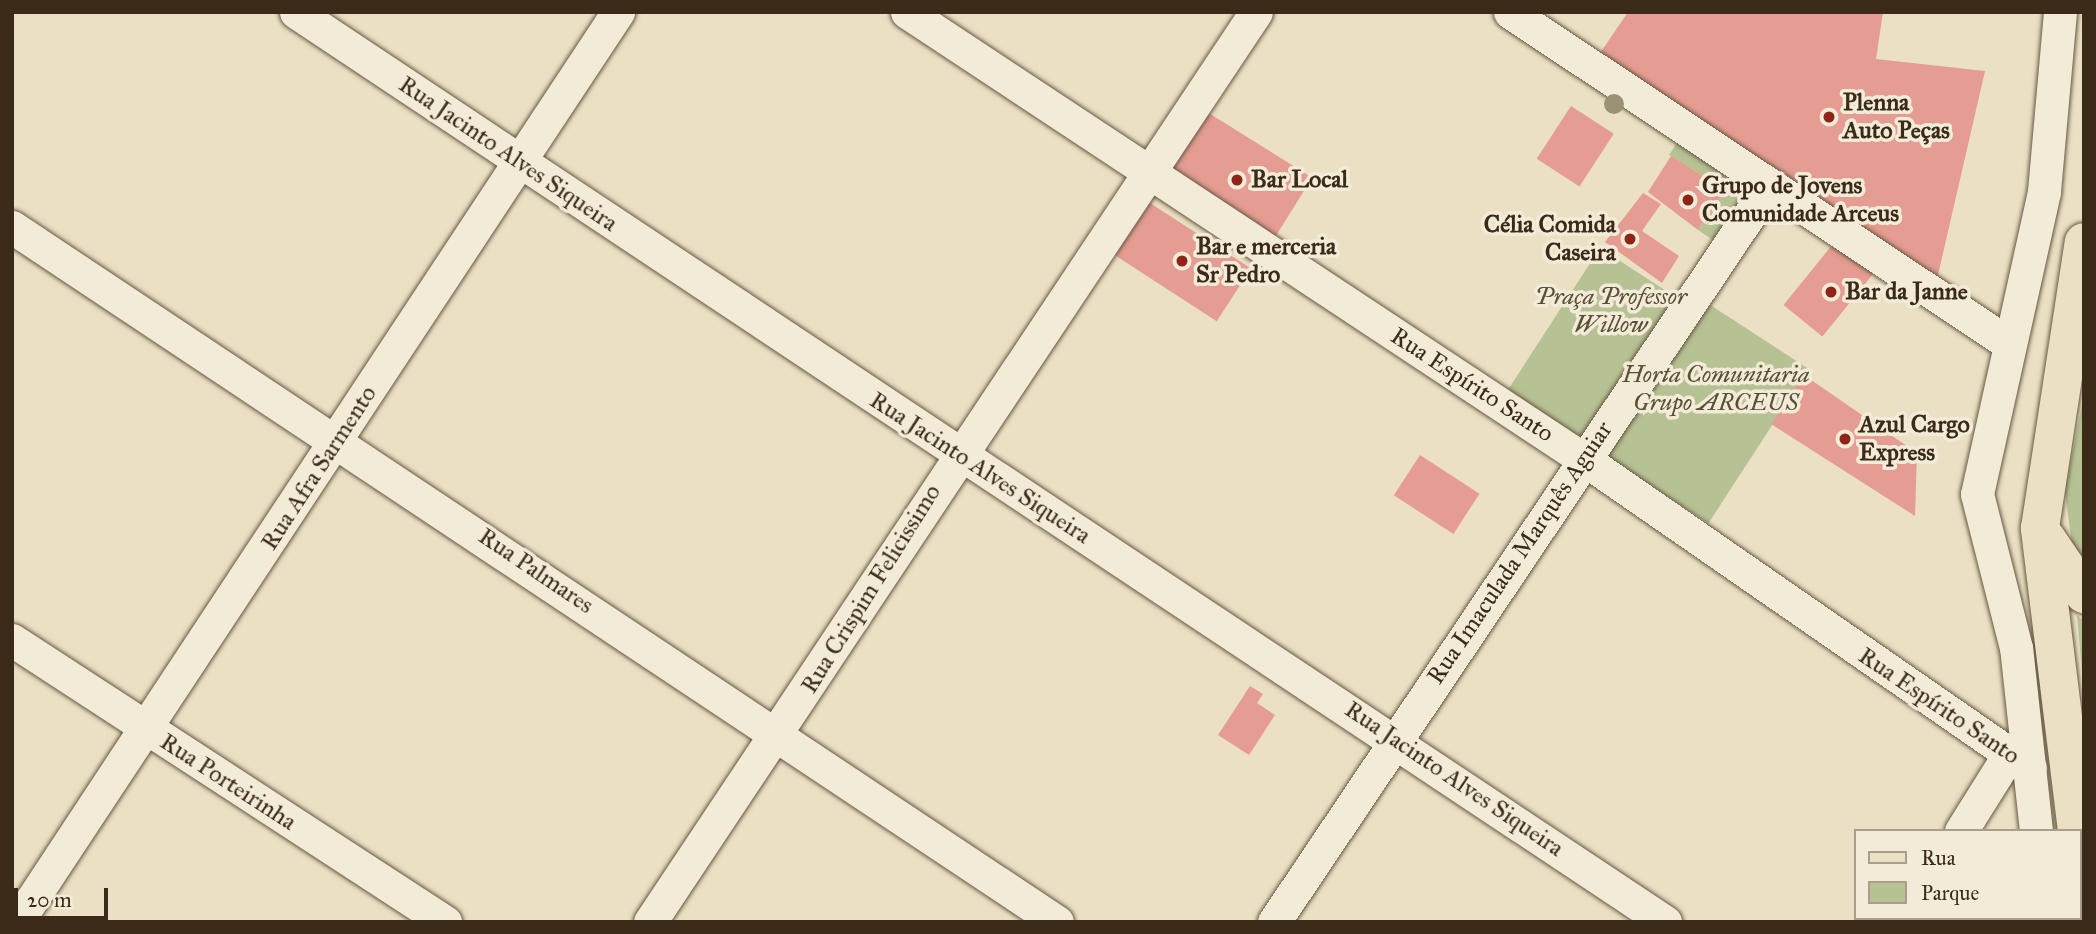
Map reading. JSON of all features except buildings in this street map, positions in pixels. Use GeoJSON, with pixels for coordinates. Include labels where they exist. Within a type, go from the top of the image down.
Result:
{"type":"FeatureCollection","features":[{"type":"Feature","properties":{"kind":"main road"},"geometry":{"type":"LineString","coordinates":[[2077,829],[2040,527],[2084,242]]}},
{"type":"Feature","properties":{"kind":"main road"},"geometry":{"type":"LineString","coordinates":[[2040,527],[2084,594]]}},
{"type":"Feature","properties":{"kind":"street","name":"Rua Jacinto Alves Siqueira"},"geometry":{"type":"LineString","coordinates":[[296,12],[957,454],[1394,738],[1665,922]]}},
{"type":"Feature","properties":{"kind":"street","name":"Rua Afra Sarmento"},"geometry":{"type":"LineString","coordinates":[[17,922],[339,439],[618,12]]}},
{"type":"Feature","properties":{"kind":"street","name":"Rua Espírito Santo"},"geometry":{"type":"LineString","coordinates":[[907,12],[1147,174],[1585,460],[2019,762]]}},
{"type":"Feature","properties":{"kind":"street","name":"Rua Crispim Felicissimo"},"geometry":{"type":"LineString","coordinates":[[650,922],[780,734],[957,454],[1256,12]]}},
{"type":"Feature","properties":{"kind":"street"},"geometry":{"type":"LineString","coordinates":[[1510,12],[1768,187],[2008,343]]}},
{"type":"Feature","properties":{"kind":"street"},"geometry":{"type":"LineString","coordinates":[[2036,829],[2019,762],[2016,648],[1977,494],[2008,343],[2044,191],[2060,12]]}},
{"type":"Feature","properties":{"kind":"street","name":"Rua Imaculada Marquês Aguiar"},"geometry":{"type":"LineString","coordinates":[[1274,922],[1394,738],[1768,187]]}},
{"type":"Feature","properties":{"kind":"street","name":"Rua Palmares"},"geometry":{"type":"LineString","coordinates":[[12,227],[339,439],[1057,922]]}},
{"type":"Feature","properties":{"kind":"street","name":"Rua Porteirinha"},"geometry":{"type":"LineString","coordinates":[[12,640],[146,730],[444,922]]}},
{"type":"Feature","properties":{"kind":"street"},"geometry":{"type":"LineString","coordinates":[[1963,829],[2019,762]]}},
{"type":"Feature","properties":{"kind":"green space"},"geometry":{"type":"Polygon","coordinates":[[[1679,140],[1749,186],[1713,240],[1698,230],[1726,190],[1669,155],[1679,140]]]}},
{"type":"Feature","properties":{"kind":"green space","name":"Praça Professor Willow"},"geometry":{"type":"Polygon","coordinates":[[[1600,248],[1675,297],[1576,450],[1501,401],[1600,248]]]}},
{"type":"Feature","properties":{"kind":"green space","name":"Horta Comunitaria Grupo ARCEUS"},"geometry":{"type":"Polygon","coordinates":[[[1698,297],[1809,369],[1708,523],[1598,451],[1698,297]]]}},
{"type":"Feature","properties":{"kind":"green space"},"geometry":{"type":"Polygon","coordinates":[[[2084,395],[2084,572],[2073,554],[2065,491],[2084,395]]]}},
{"type":"Feature","properties":{"kind":"green space"},"geometry":{"type":"Polygon","coordinates":[[[2077,615],[2084,621],[2084,692],[2083,684],[2077,615]]]}},
{"type":"Feature","properties":{"kind":"place","name":"Plenna Auto Peças"},"geometry":{"type":"Point","coordinates":[1829,117]}},
{"type":"Feature","properties":{"kind":"place","name":"Bar Local"},"geometry":{"type":"Point","coordinates":[1237,180]}},
{"type":"Feature","properties":{"kind":"place","name":"Grupo de Jovens Comunidade Arceus"},"geometry":{"type":"Point","coordinates":[1688,200]}},
{"type":"Feature","properties":{"kind":"place","name":"Célia Comida Caseira"},"geometry":{"type":"Point","coordinates":[1630,239]}},
{"type":"Feature","properties":{"kind":"place","name":"Bar e merceria Sr Pedro"},"geometry":{"type":"Point","coordinates":[1182,261]}},
{"type":"Feature","properties":{"kind":"place","name":"Bar da Janne"},"geometry":{"type":"Point","coordinates":[1831,292]}},
{"type":"Feature","properties":{"kind":"place","name":"Azul Cargo Express"},"geometry":{"type":"Point","coordinates":[1845,439]}}]}
